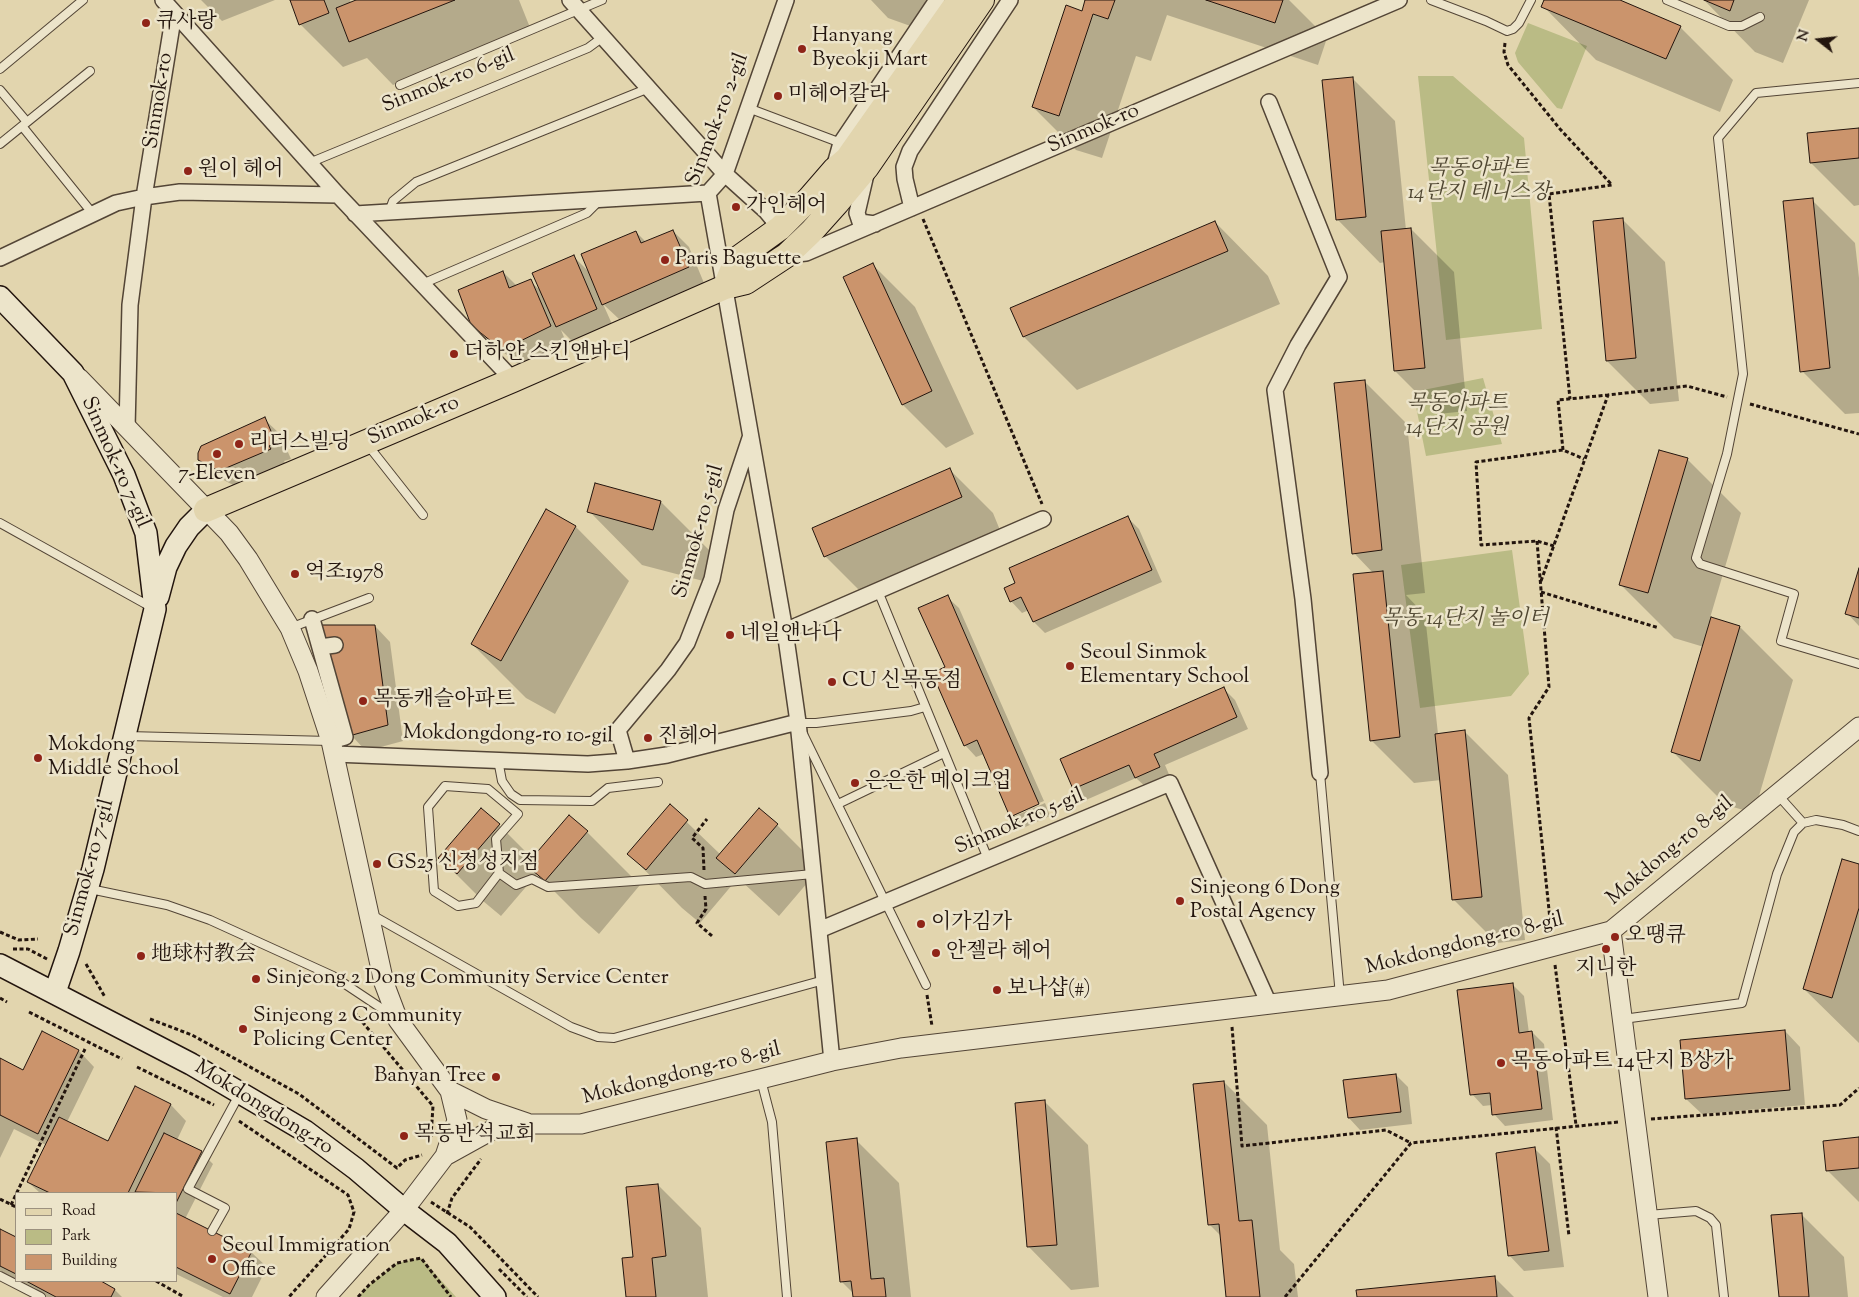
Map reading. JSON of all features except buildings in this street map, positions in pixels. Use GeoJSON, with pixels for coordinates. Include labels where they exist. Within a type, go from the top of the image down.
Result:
{"type":"FeatureCollection","features":[{"type":"Feature","properties":{"kind":"main road"},"geometry":{"type":"LineString","coordinates":[[726,287],[737,258],[780,228],[834,170],[847,159],[959,0]]}},
{"type":"Feature","properties":{"kind":"main road","name":"Sinmok-ro"},"geometry":{"type":"LineString","coordinates":[[206,510],[513,380],[726,287],[746,282],[787,254],[811,232],[868,166],[982,0]]}},
{"type":"Feature","properties":{"kind":"main road"},"geometry":{"type":"LineString","coordinates":[[0,297],[73,373]]}},
{"type":"Feature","properties":{"kind":"main road","name":"Sinmok-ro 7-gil"},"geometry":{"type":"LineString","coordinates":[[55,992],[88,888],[155,609],[146,533],[124,475],[73,373]]}},
{"type":"Feature","properties":{"kind":"main road"},"geometry":{"type":"LineString","coordinates":[[155,609],[166,567],[176,546],[189,527],[206,510]]}},
{"type":"Feature","properties":{"kind":"main road","name":"Mokdongdong-ro"},"geometry":{"type":"LineString","coordinates":[[0,965],[190,1064],[305,1131],[356,1169],[404,1210],[447,1243],[494,1297]]}},
{"type":"Feature","properties":{"kind":"street"},"geometry":{"type":"LineString","coordinates":[[163,0],[338,196],[513,380]]}},
{"type":"Feature","properties":{"kind":"street","name":"Sinmok-ro 2-gil"},"geometry":{"type":"LineString","coordinates":[[726,287],[708,193],[725,174],[786,0]]}},
{"type":"Feature","properties":{"kind":"street"},"geometry":{"type":"LineString","coordinates":[[834,170],[841,143],[937,0]]}},
{"type":"Feature","properties":{"kind":"street"},"geometry":{"type":"LineString","coordinates":[[917,212],[904,167],[910,151],[1010,0]]}},
{"type":"Feature","properties":{"kind":"street","name":"Sinmok-ro"},"geometry":{"type":"LineString","coordinates":[[787,254],[806,253],[874,224],[917,212],[1399,0]]}},
{"type":"Feature","properties":{"kind":"street"},"geometry":{"type":"LineString","coordinates":[[574,5],[725,174],[766,210],[780,228]]}},
{"type":"Feature","properties":{"kind":"street","name":"Sinmok-ro"},"geometry":{"type":"LineString","coordinates":[[127,428],[130,305],[144,197],[174,13]]}},
{"type":"Feature","properties":{"kind":"street"},"geometry":{"type":"LineString","coordinates":[[1269,102],[1340,277],[1298,345],[1275,390],[1303,599],[1320,773]]}},
{"type":"Feature","properties":{"kind":"street"},"geometry":{"type":"LineString","coordinates":[[868,166],[857,213],[860,222],[874,224]]}},
{"type":"Feature","properties":{"kind":"street"},"geometry":{"type":"LineString","coordinates":[[0,258],[116,203],[144,197],[180,192],[338,196]]}},
{"type":"Feature","properties":{"kind":"street"},"geometry":{"type":"LineString","coordinates":[[355,214],[708,193]]}},
{"type":"Feature","properties":{"kind":"street","name":"Sinmok-ro 5-gil"},"geometry":{"type":"LineString","coordinates":[[726,287],[785,632],[798,722],[832,1061]]}},
{"type":"Feature","properties":{"kind":"street"},"geometry":{"type":"LineString","coordinates":[[73,373],[229,533],[248,558],[290,628],[308,671],[332,748],[384,983],[398,1020],[450,1090],[457,1120],[438,1155],[404,1210],[326,1297]]}},
{"type":"Feature","properties":{"kind":"street","name":"Sinmok-ro 5-gil"},"geometry":{"type":"LineString","coordinates":[[627,761],[618,730],[668,670],[687,643],[712,580],[726,510],[751,437]]}},
{"type":"Feature","properties":{"kind":"street"},"geometry":{"type":"LineString","coordinates":[[785,632],[1043,519]]}},
{"type":"Feature","properties":{"kind":"street"},"geometry":{"type":"LineString","coordinates":[[312,620],[345,737],[332,748]]}},
{"type":"Feature","properties":{"kind":"street"},"geometry":{"type":"LineString","coordinates":[[320,647],[335,645]]}},
{"type":"Feature","properties":{"kind":"street","name":"Mokdongdong-ro 10-gil"},"geometry":{"type":"LineString","coordinates":[[332,748],[498,760],[588,764],[667,755],[798,722]]}},
{"type":"Feature","properties":{"kind":"street","name":"Mokdong-ro 8-gil"},"geometry":{"type":"LineString","coordinates":[[1658,1297],[1611,931],[1859,727]]}},
{"type":"Feature","properties":{"kind":"street","name":"Sinmok-ro 5-gil"},"geometry":{"type":"LineString","coordinates":[[818,930],[1170,783],[1269,1004]]}},
{"type":"Feature","properties":{"kind":"street","name":"Mokdongdong-ro 8-gil"},"geometry":{"type":"LineString","coordinates":[[438,1155],[492,1130],[529,1124],[581,1124],[832,1061],[901,1048],[1388,990],[1611,931]]}},
{"type":"Feature","properties":{"kind":"street"},"geometry":{"type":"LineString","coordinates":[[450,1090],[486,1109],[529,1124]]}},
{"type":"Feature","properties":{"kind":"lane"},"geometry":{"type":"LineString","coordinates":[[0,69],[83,0]]}},
{"type":"Feature","properties":{"kind":"lane"},"geometry":{"type":"LineString","coordinates":[[400,84],[574,5],[602,0]]}},
{"type":"Feature","properties":{"kind":"lane"},"geometry":{"type":"LineString","coordinates":[[1431,0],[1507,31],[1513,29],[1519,23],[1531,0]]}},
{"type":"Feature","properties":{"kind":"lane"},"geometry":{"type":"LineString","coordinates":[[1667,0],[1729,26],[1742,26],[1760,17]]}},
{"type":"Feature","properties":{"kind":"lane","name":"Sinmok-ro 6-gil"},"geometry":{"type":"LineString","coordinates":[[309,163],[588,48],[603,37]]}},
{"type":"Feature","properties":{"kind":"lane"},"geometry":{"type":"LineString","coordinates":[[0,144],[90,71]]}},
{"type":"Feature","properties":{"kind":"lane"},"geometry":{"type":"LineString","coordinates":[[1859,83],[1756,93],[1718,138],[1743,374],[1727,454],[1696,558],[1700,564],[1794,594],[1780,641],[1859,664]]}},
{"type":"Feature","properties":{"kind":"lane"},"geometry":{"type":"LineString","coordinates":[[389,212],[393,201],[416,182],[648,88]]}},
{"type":"Feature","properties":{"kind":"lane"},"geometry":{"type":"LineString","coordinates":[[0,90],[93,214]]}},
{"type":"Feature","properties":{"kind":"lane"},"geometry":{"type":"LineString","coordinates":[[748,108],[841,143]]}},
{"type":"Feature","properties":{"kind":"lane"},"geometry":{"type":"LineString","coordinates":[[422,284],[587,213],[600,200]]}},
{"type":"Feature","properties":{"kind":"lane"},"geometry":{"type":"LineString","coordinates":[[366,442],[423,515]]}},
{"type":"Feature","properties":{"kind":"lane"},"geometry":{"type":"LineString","coordinates":[[0,523],[155,609]]}},
{"type":"Feature","properties":{"kind":"lane"},"geometry":{"type":"LineString","coordinates":[[878,591],[988,859]]}},
{"type":"Feature","properties":{"kind":"lane"},"geometry":{"type":"LineString","coordinates":[[290,628],[369,598]]}},
{"type":"Feature","properties":{"kind":"lane"},"geometry":{"type":"LineString","coordinates":[[798,722],[816,723],[911,711],[925,707]]}},
{"type":"Feature","properties":{"kind":"lane","name":"Sinmok-ro 5-gil"},"geometry":{"type":"LineString","coordinates":[[798,722],[886,901]]}},
{"type":"Feature","properties":{"kind":"lane"},"geometry":{"type":"LineString","coordinates":[[125,736],[332,748]]}},
{"type":"Feature","properties":{"kind":"lane"},"geometry":{"type":"LineString","coordinates":[[838,804],[944,753]]}},
{"type":"Feature","properties":{"kind":"lane"},"geometry":{"type":"LineString","coordinates":[[498,760],[502,781],[511,794],[520,800],[592,801],[608,788],[658,782]]}},
{"type":"Feature","properties":{"kind":"lane"},"geometry":{"type":"LineString","coordinates":[[1320,773],[1340,996]]}},
{"type":"Feature","properties":{"kind":"lane"},"geometry":{"type":"LineString","coordinates":[[499,873],[476,903],[458,906],[434,891],[428,807],[445,786],[488,789],[518,814],[496,838],[499,873],[516,885],[532,879],[548,887],[691,877],[705,884],[813,874]]}},
{"type":"Feature","properties":{"kind":"lane"},"geometry":{"type":"LineString","coordinates":[[1777,794],[1803,824]]}},
{"type":"Feature","properties":{"kind":"lane"},"geometry":{"type":"LineString","coordinates":[[1623,1019],[1742,1003],[1778,874],[1794,832],[1803,824],[1816,820],[1843,825],[1859,831]]}},
{"type":"Feature","properties":{"kind":"lane"},"geometry":{"type":"LineString","coordinates":[[88,888],[166,906],[210,920],[333,976],[398,1020]]}},
{"type":"Feature","properties":{"kind":"lane"},"geometry":{"type":"LineString","coordinates":[[886,901],[926,985]]}},
{"type":"Feature","properties":{"kind":"lane"},"geometry":{"type":"LineString","coordinates":[[369,913],[571,1027],[598,1037],[614,1038],[824,980]]}},
{"type":"Feature","properties":{"kind":"lane"},"geometry":{"type":"LineString","coordinates":[[761,1080],[772,1122],[787,1297]]}},
{"type":"Feature","properties":{"kind":"lane"},"geometry":{"type":"LineString","coordinates":[[212,1231],[225,1208],[188,1189],[240,1093]]}},
{"type":"Feature","properties":{"kind":"lane"},"geometry":{"type":"LineString","coordinates":[[1647,1215],[1696,1211],[1710,1218],[1716,1225],[1724,1297]]}},
{"type":"Feature","properties":{"kind":"lane"},"geometry":{"type":"LineString","coordinates":[[0,1276],[41,1297]]}},
{"type":"Feature","properties":{"kind":"path"},"geometry":{"type":"LineString","coordinates":[[1507,31],[1504,52],[1508,65],[1560,129],[1612,185],[1549,194],[1570,399]]}},
{"type":"Feature","properties":{"kind":"path"},"geometry":{"type":"LineString","coordinates":[[917,212],[1044,508],[1043,519]]}},
{"type":"Feature","properties":{"kind":"path"},"geometry":{"type":"LineString","coordinates":[[1563,450],[1558,400],[1687,386],[1859,434]]}},
{"type":"Feature","properties":{"kind":"path"},"geometry":{"type":"LineString","coordinates":[[1540,584],[1608,395]]}},
{"type":"Feature","properties":{"kind":"path"},"geometry":{"type":"LineString","coordinates":[[1554,546],[1537,541],[1481,545],[1476,462],[1563,450],[1584,460]]}},
{"type":"Feature","properties":{"kind":"path"},"geometry":{"type":"LineString","coordinates":[[1537,541],[1549,687],[1529,718],[1553,946],[1576,1125]]}},
{"type":"Feature","properties":{"kind":"path"},"geometry":{"type":"LineString","coordinates":[[1541,592],[1658,628]]}},
{"type":"Feature","properties":{"kind":"path"},"geometry":{"type":"LineString","coordinates":[[0,932],[19,940],[38,939]]}},
{"type":"Feature","properties":{"kind":"path"},"geometry":{"type":"LineString","coordinates":[[89,955],[86,965],[108,1002]]}},
{"type":"Feature","properties":{"kind":"path"},"geometry":{"type":"LineString","coordinates":[[926,985],[934,1044]]}},
{"type":"Feature","properties":{"kind":"path"},"geometry":{"type":"LineString","coordinates":[[0,998],[7,1002]]}},
{"type":"Feature","properties":{"kind":"path"},"geometry":{"type":"LineString","coordinates":[[1231,1009],[1242,1146],[1386,1130],[1411,1143],[1576,1125],[1840,1105],[1859,1088]]}},
{"type":"Feature","properties":{"kind":"path"},"geometry":{"type":"LineString","coordinates":[[29,1012],[122,1059]]}},
{"type":"Feature","properties":{"kind":"path"},"geometry":{"type":"LineString","coordinates":[[354,1012],[433,1106],[430,1144]]}},
{"type":"Feature","properties":{"kind":"path"},"geometry":{"type":"LineString","coordinates":[[145,1017],[192,1035],[299,1094],[396,1168],[404,1160],[438,1155]]}},
{"type":"Feature","properties":{"kind":"path"},"geometry":{"type":"LineString","coordinates":[[17,1192],[85,1049]]}},
{"type":"Feature","properties":{"kind":"path"},"geometry":{"type":"LineString","coordinates":[[137,1067],[214,1105]]}},
{"type":"Feature","properties":{"kind":"path"},"geometry":{"type":"LineString","coordinates":[[239,1121],[348,1195],[354,1212],[350,1229],[289,1297]]}},
{"type":"Feature","properties":{"kind":"path"},"geometry":{"type":"LineString","coordinates":[[1556,1128],[1569,1236]]}},
{"type":"Feature","properties":{"kind":"path"},"geometry":{"type":"LineString","coordinates":[[1286,1297],[1411,1143]]}},
{"type":"Feature","properties":{"kind":"path"},"geometry":{"type":"LineString","coordinates":[[451,1221],[447,1217],[452,1198],[481,1159]]}},
{"type":"Feature","properties":{"kind":"path"},"geometry":{"type":"LineString","coordinates":[[11,1205],[15,1197]]}},
{"type":"Feature","properties":{"kind":"path"},"geometry":{"type":"LineString","coordinates":[[0,1200],[15,1207]]}},
{"type":"Feature","properties":{"kind":"path"},"geometry":{"type":"LineString","coordinates":[[358,1297],[369,1285],[397,1263],[421,1258],[451,1297]]}},
{"type":"Feature","properties":{"kind":"path"},"geometry":{"type":"LineString","coordinates":[[493,1263],[527,1297]]}},
{"type":"Feature","properties":{"kind":"path"},"geometry":{"type":"LineString","coordinates":[[158,1282],[184,1297]]}},
{"type":"Feature","properties":{"kind":"green space"},"geometry":{"type":"Polygon","coordinates":[[[1528,23],[1587,46],[1562,109],[1557,108],[1518,62],[1515,53],[1528,23]]]}},
{"type":"Feature","properties":{"kind":"green space","name":"목동아파트 14단지 테니스장"},"geometry":{"type":"Polygon","coordinates":[[[1418,76],[1453,76],[1524,138],[1542,329],[1446,340],[1418,76]]]}},
{"type":"Feature","properties":{"kind":"green space","name":"목동아파트 14단지 공원"},"geometry":{"type":"Polygon","coordinates":[[[1483,378],[1502,444],[1426,456],[1413,392],[1483,378]]]}},
{"type":"Feature","properties":{"kind":"green space","name":"목동 14단지 놀이터"},"geometry":{"type":"Polygon","coordinates":[[[1512,550],[1529,674],[1511,696],[1420,708],[1401,565],[1512,550]]]}},
{"type":"Feature","properties":{"kind":"green space"},"geometry":{"type":"Polygon","coordinates":[[[421,1258],[456,1297],[358,1297],[369,1285],[397,1263],[421,1258]]]}},
{"type":"Feature","properties":{"kind":"place","name":"큐사랑"},"geometry":{"type":"Point","coordinates":[146,23]}},
{"type":"Feature","properties":{"kind":"place","name":"Hanyang Byeokji Mart"},"geometry":{"type":"Point","coordinates":[802,49]}},
{"type":"Feature","properties":{"kind":"place","name":"미헤어칼라"},"geometry":{"type":"Point","coordinates":[778,96]}},
{"type":"Feature","properties":{"kind":"place","name":"원이 헤어"},"geometry":{"type":"Point","coordinates":[188,171]}},
{"type":"Feature","properties":{"kind":"place","name":"가인헤어"},"geometry":{"type":"Point","coordinates":[736,207]}},
{"type":"Feature","properties":{"kind":"place","name":"Paris Baguette"},"geometry":{"type":"Point","coordinates":[665,260]}},
{"type":"Feature","properties":{"kind":"place","name":"더하얀 스킨앤바디"},"geometry":{"type":"Point","coordinates":[454,354]}},
{"type":"Feature","properties":{"kind":"place","name":"리더스빌딩"},"geometry":{"type":"Point","coordinates":[239,444]}},
{"type":"Feature","properties":{"kind":"place","name":"7-Eleven"},"geometry":{"type":"Point","coordinates":[217,454]}},
{"type":"Feature","properties":{"kind":"place","name":"억조1978"},"geometry":{"type":"Point","coordinates":[295,574]}},
{"type":"Feature","properties":{"kind":"place","name":"네일앤나나"},"geometry":{"type":"Point","coordinates":[730,635]}},
{"type":"Feature","properties":{"kind":"place","name":"Seoul Sinmok Elementary School"},"geometry":{"type":"Point","coordinates":[1070,666]}},
{"type":"Feature","properties":{"kind":"place","name":"CU 신목동점"},"geometry":{"type":"Point","coordinates":[832,682]}},
{"type":"Feature","properties":{"kind":"place","name":"목동캐슬아파트"},"geometry":{"type":"Point","coordinates":[363,701]}},
{"type":"Feature","properties":{"kind":"place","name":"진헤어"},"geometry":{"type":"Point","coordinates":[648,738]}},
{"type":"Feature","properties":{"kind":"place","name":"Mokdong Middle School"},"geometry":{"type":"Point","coordinates":[38,758]}},
{"type":"Feature","properties":{"kind":"place","name":"은은한 메이크업"},"geometry":{"type":"Point","coordinates":[855,783]}},
{"type":"Feature","properties":{"kind":"place","name":"GS25 신정성지점"},"geometry":{"type":"Point","coordinates":[377,864]}},
{"type":"Feature","properties":{"kind":"place","name":"Sinjeong 6 Dong Postal Agency"},"geometry":{"type":"Point","coordinates":[1180,901]}},
{"type":"Feature","properties":{"kind":"place","name":"이가김가"},"geometry":{"type":"Point","coordinates":[921,924]}},
{"type":"Feature","properties":{"kind":"place","name":"오땡큐"},"geometry":{"type":"Point","coordinates":[1615,937]}},
{"type":"Feature","properties":{"kind":"place","name":"지니한"},"geometry":{"type":"Point","coordinates":[1606,949]}},
{"type":"Feature","properties":{"kind":"place","name":"안젤라 헤어"},"geometry":{"type":"Point","coordinates":[936,953]}},
{"type":"Feature","properties":{"kind":"place","name":"地球村教会"},"geometry":{"type":"Point","coordinates":[141,956]}},
{"type":"Feature","properties":{"kind":"place","name":"Sinjeong 2 Dong Community Service Center"},"geometry":{"type":"Point","coordinates":[256,979]}},
{"type":"Feature","properties":{"kind":"place","name":"보나샵(#)"},"geometry":{"type":"Point","coordinates":[997,990]}},
{"type":"Feature","properties":{"kind":"place","name":"Sinjeong 2 Community Policing Center"},"geometry":{"type":"Point","coordinates":[243,1029]}},
{"type":"Feature","properties":{"kind":"place","name":"목동아파트 14단지 B상가"},"geometry":{"type":"Point","coordinates":[1501,1063]}},
{"type":"Feature","properties":{"kind":"place","name":"Banyan Tree"},"geometry":{"type":"Point","coordinates":[496,1077]}},
{"type":"Feature","properties":{"kind":"place","name":"목동반석교회"},"geometry":{"type":"Point","coordinates":[404,1136]}},
{"type":"Feature","properties":{"kind":"place","name":"Seoul Immigration Office"},"geometry":{"type":"Point","coordinates":[212,1259]}}]}
